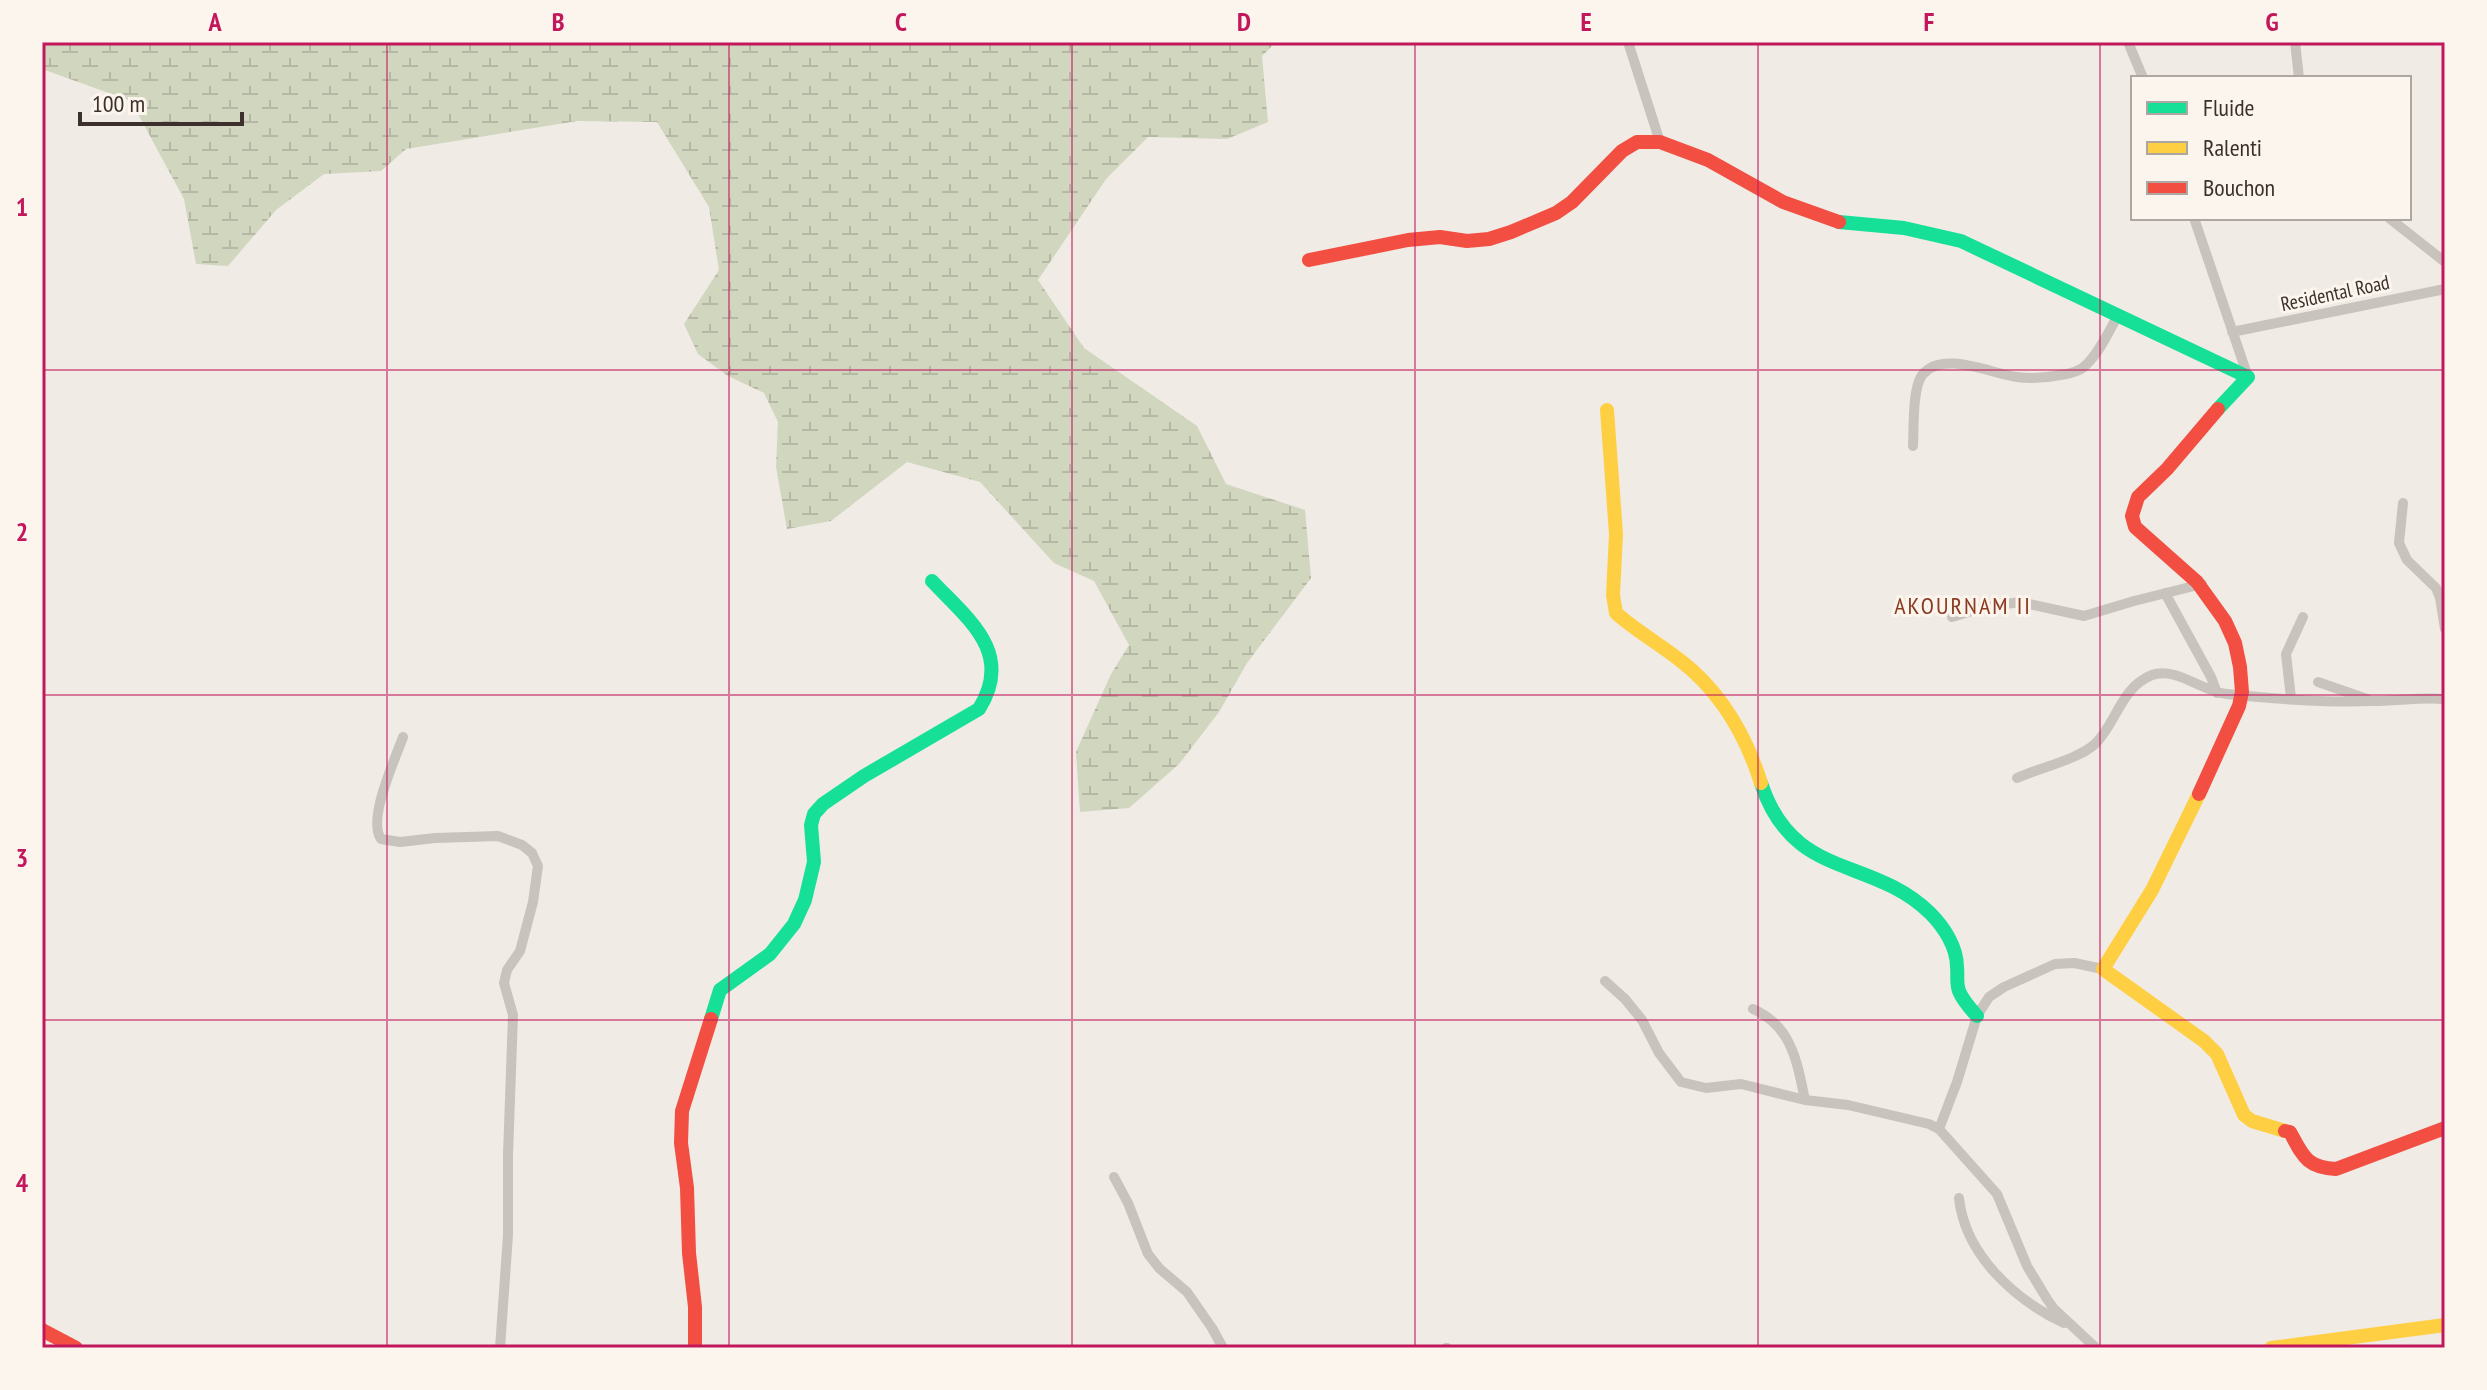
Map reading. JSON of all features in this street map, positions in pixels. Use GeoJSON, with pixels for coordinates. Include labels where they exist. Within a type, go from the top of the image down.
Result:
{"type":"FeatureCollection","features":[{"type":"Feature","properties":{"kind":"street"},"geometry":{"type":"LineString","coordinates":[[1628,42],[1660,142]]}},
{"type":"Feature","properties":{"kind":"street"},"geometry":{"type":"LineString","coordinates":[[2128,42],[2142,76]]}},
{"type":"Feature","properties":{"kind":"street"},"geometry":{"type":"LineString","coordinates":[[2295,42],[2299,76]]}},
{"type":"Feature","properties":{"kind":"street"},"geometry":{"type":"LineString","coordinates":[[1309,260],[1408,240],[1440,237],[1478,240],[1511,232],[1556,213],[1572,202],[1622,151],[1637,142],[1660,142],[1708,160],[1783,202],[1838,222],[1904,228],[1961,241],[2248,377]]}},
{"type":"Feature","properties":{"kind":"street"},"geometry":{"type":"LineString","coordinates":[[2195,220],[2248,377]]}},
{"type":"Feature","properties":{"kind":"street"},"geometry":{"type":"LineString","coordinates":[[2392,220],[2445,262]]}},
{"type":"Feature","properties":{"kind":"street","name":"Residental Road"},"geometry":{"type":"LineString","coordinates":[[2232,332],[2445,289]]}},
{"type":"Feature","properties":{"kind":"street"},"geometry":{"type":"LineString","coordinates":[[1913,446],[1917,386],[1929,370],[1945,363],[1964,364],[2017,377],[2046,378],[2069,374],[2086,366],[2117,317]]}},
{"type":"Feature","properties":{"kind":"street"},"geometry":{"type":"LineString","coordinates":[[2103,969],[2156,884],[2242,696],[2240,670],[2229,630],[2214,600],[2202,584],[2135,527],[2132,516],[2138,497],[2167,469],[2194,434],[2248,377]]}},
{"type":"Feature","properties":{"kind":"street"},"geometry":{"type":"LineString","coordinates":[[1607,410],[1616,534],[1613,604],[1616,613],[1683,661],[1740,729],[1750,747],[1774,816],[1787,834],[1811,853],[1889,885],[1917,901],[1934,917],[1955,951],[1957,987],[1965,1003],[1977,1016]]}},
{"type":"Feature","properties":{"kind":"street"},"geometry":{"type":"LineString","coordinates":[[2403,503],[2399,543],[2407,560],[2436,588],[2445,629]]}},
{"type":"Feature","properties":{"kind":"street"},"geometry":{"type":"LineString","coordinates":[[695,1348],[687,1188],[681,1143],[682,1111],[714,1003],[720,990],[733,977],[768,956],[797,919],[806,900],[815,857],[812,820],[815,812],[858,780],[979,709],[992,689],[994,668],[990,650],[979,632],[932,581]]}},
{"type":"Feature","properties":{"kind":"street"},"geometry":{"type":"LineString","coordinates":[[1952,617],[1985,607],[2020,602],[2084,616],[2202,584]]}},
{"type":"Feature","properties":{"kind":"street"},"geometry":{"type":"LineString","coordinates":[[2165,593],[2217,693]]}},
{"type":"Feature","properties":{"kind":"street"},"geometry":{"type":"LineString","coordinates":[[2291,698],[2286,654],[2303,617]]}},
{"type":"Feature","properties":{"kind":"street"},"geometry":{"type":"LineString","coordinates":[[2017,778],[2084,753],[2098,742],[2125,698],[2153,674],[2165,673],[2217,693],[2242,696],[2373,701],[2417,697],[2445,699]]}},
{"type":"Feature","properties":{"kind":"street"},"geometry":{"type":"LineString","coordinates":[[2318,682],[2373,701]]}},
{"type":"Feature","properties":{"kind":"street"},"geometry":{"type":"LineString","coordinates":[[403,737],[376,815],[381,839],[400,842],[498,836],[522,845],[532,853],[538,866],[533,902],[520,951],[507,970],[504,983],[513,1015],[508,1235],[500,1348]]}},
{"type":"Feature","properties":{"kind":"street"},"geometry":{"type":"LineString","coordinates":[[1939,1129],[1983,1004],[1996,991],[2041,968],[2074,963],[2103,969],[2204,1041],[2217,1054],[2244,1115],[2252,1121],[2290,1132],[2306,1161],[2336,1169],[2445,1128]]}},
{"type":"Feature","properties":{"kind":"street"},"geometry":{"type":"LineString","coordinates":[[1605,981],[1642,1020],[1659,1053],[1681,1082],[1706,1088],[1741,1084],[1805,1100],[1848,1105],[1939,1129],[1990,1183],[2027,1266],[2054,1309],[2096,1348]]}},
{"type":"Feature","properties":{"kind":"street"},"geometry":{"type":"LineString","coordinates":[[1753,1009],[1773,1020],[1793,1048],[1805,1100]]}},
{"type":"Feature","properties":{"kind":"street"},"geometry":{"type":"LineString","coordinates":[[1114,1177],[1148,1254],[1187,1292],[1223,1348]]}},
{"type":"Feature","properties":{"kind":"street"},"geometry":{"type":"LineString","coordinates":[[1959,1198],[1963,1223],[1990,1267],[2045,1314],[2077,1329]]}},
{"type":"Feature","properties":{"kind":"street"},"geometry":{"type":"LineString","coordinates":[[2271,1348],[2445,1325]]}},
{"type":"Feature","properties":{"kind":"street"},"geometry":{"type":"LineString","coordinates":[[42,1330],[76,1348]]}},
{"type":"Feature","properties":{"kind":"green space"},"geometry":{"type":"Polygon","coordinates":[[[42,42],[1276,42],[1262,56],[1268,122],[1227,139],[1148,137],[1106,179],[1038,280],[1084,348],[1197,426],[1226,484],[1305,510],[1311,578],[1247,663],[1219,712],[1179,764],[1129,808],[1080,812],[1076,752],[1111,674],[1129,645],[1094,581],[1054,563],[980,482],[907,462],[831,521],[787,529],[776,467],[778,422],[764,393],[728,376],[698,354],[684,324],[719,270],[709,207],[657,122],[577,121],[406,149],[381,171],[324,174],[276,210],[228,266],[196,264],[184,199],[131,101],[42,69],[42,42]]]}},
{"type":"Feature","properties":{"kind":"traffic: fast"},"geometry":{"type":"LineString","coordinates":[[1839,222],[1904,228],[1961,241],[2248,377],[2218,409]]}},
{"type":"Feature","properties":{"kind":"traffic: fast"},"geometry":{"type":"LineString","coordinates":[[711,1019],[720,990],[770,954],[794,924],[805,900],[814,862],[811,825],[814,814],[823,804],[864,776],[979,709],[989,689],[992,671],[989,654],[972,624],[932,581]]}},
{"type":"Feature","properties":{"kind":"traffic: fast"},"geometry":{"type":"LineString","coordinates":[[1761,783],[1775,814],[1792,836],[1813,852],[1907,895],[1930,913],[1949,938],[1955,952],[1959,991],[1977,1016]]}},
{"type":"Feature","properties":{"kind":"traffic: slow"},"geometry":{"type":"LineString","coordinates":[[1607,410],[1616,534],[1613,595],[1616,613],[1681,661],[1720,701],[1740,732],[1761,783]]}},
{"type":"Feature","properties":{"kind":"traffic: slow"},"geometry":{"type":"LineString","coordinates":[[2199,794],[2152,890],[2103,969],[2204,1041],[2217,1054],[2244,1115],[2252,1121],[2285,1131]]}},
{"type":"Feature","properties":{"kind":"traffic: slow"},"geometry":{"type":"LineString","coordinates":[[2271,1348],[2445,1325]]}},
{"type":"Feature","properties":{"kind":"traffic: jam"},"geometry":{"type":"LineString","coordinates":[[1309,260],[1408,240],[1440,237],[1467,241],[1489,239],[1511,232],[1556,213],[1572,202],[1622,151],[1637,142],[1660,142],[1708,160],[1783,202],[1839,222]]}},
{"type":"Feature","properties":{"kind":"traffic: jam"},"geometry":{"type":"LineString","coordinates":[[2199,794],[2239,706],[2242,692],[2235,643],[2225,621],[2197,582],[2135,527],[2132,516],[2138,497],[2167,469],[2218,409]]}},
{"type":"Feature","properties":{"kind":"traffic: jam"},"geometry":{"type":"LineString","coordinates":[[695,1348],[687,1188],[681,1143],[682,1111],[711,1019]]}},
{"type":"Feature","properties":{"kind":"traffic: jam"},"geometry":{"type":"LineString","coordinates":[[2285,1131],[2290,1132],[2302,1154],[2312,1163],[2336,1169],[2445,1128]]}},
{"type":"Feature","properties":{"kind":"traffic: jam"},"geometry":{"type":"LineString","coordinates":[[42,1330],[76,1348]]}},
{"type":"Feature","properties":{"kind":"district","name":"AKOURNAM II"},"geometry":{"type":"Point","coordinates":[1963,605]}}]}
